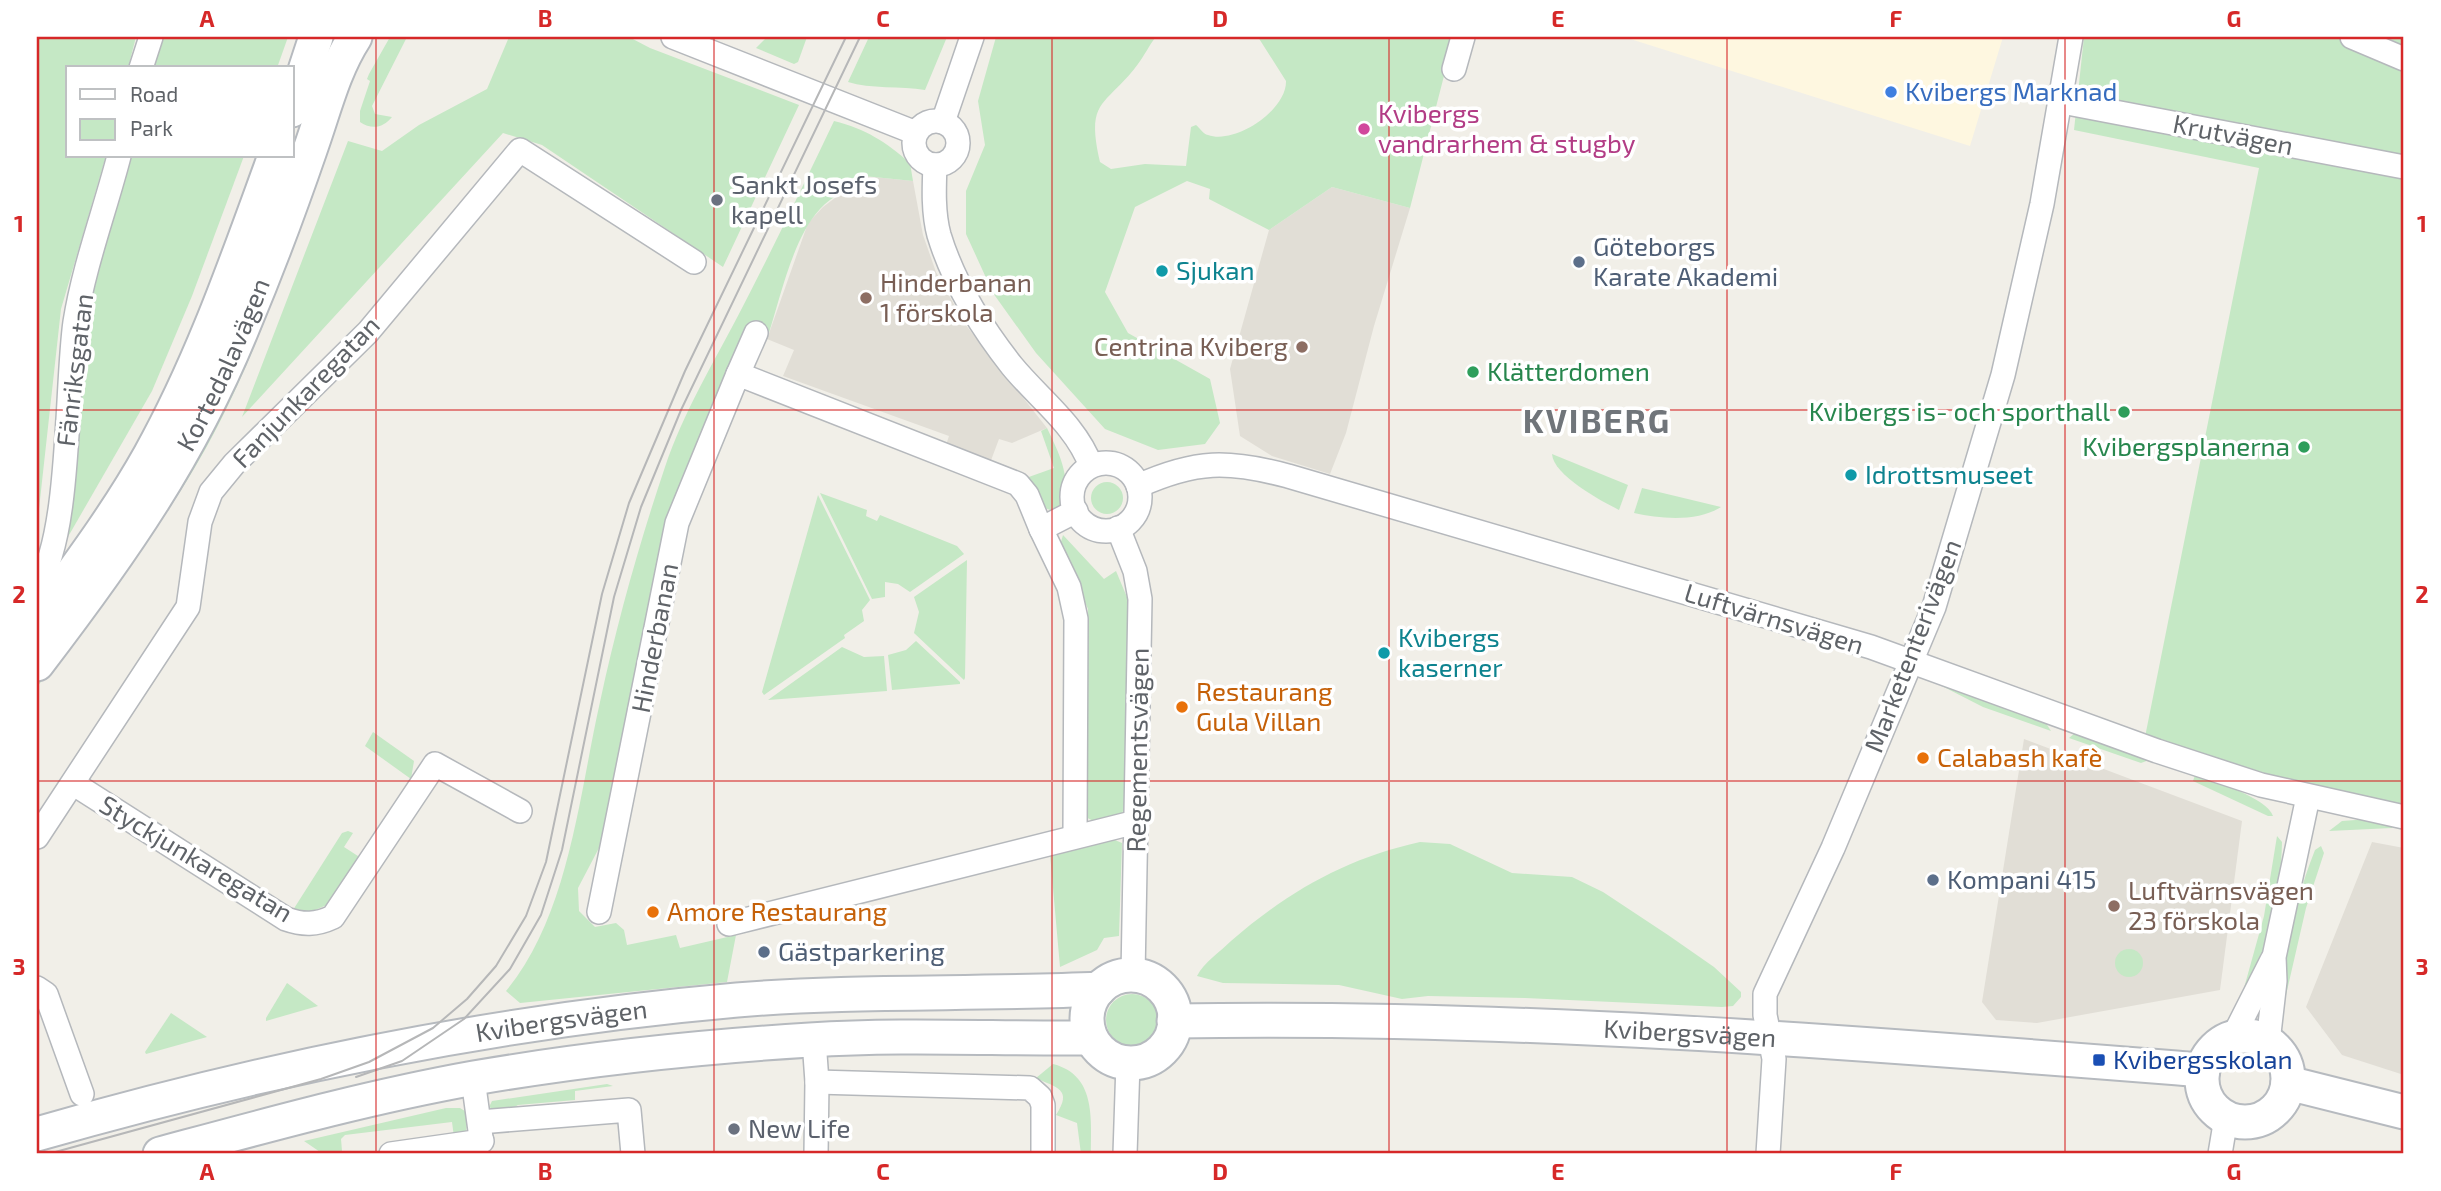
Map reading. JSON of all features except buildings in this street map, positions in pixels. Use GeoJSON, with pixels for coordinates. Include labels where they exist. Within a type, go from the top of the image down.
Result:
{"type":"FeatureCollection","features":[{"type":"Feature","properties":{"kind":"street"},"geometry":{"type":"LineString","coordinates":[[142,66],[151,37]]}},
{"type":"Feature","properties":{"kind":"street"},"geometry":{"type":"LineString","coordinates":[[294,104],[316,37]]}},
{"type":"Feature","properties":{"kind":"street","name":"Kortedalavägen"},"geometry":{"type":"LineString","coordinates":[[37,664],[139,527],[206,410],[239,337],[290,207],[340,61],[355,37]]}},
{"type":"Feature","properties":{"kind":"street"},"geometry":{"type":"LineString","coordinates":[[673,37],[916,133]]}},
{"type":"Feature","properties":{"kind":"street"},"geometry":{"type":"LineString","coordinates":[[943,122],[972,37]]}},
{"type":"Feature","properties":{"kind":"street"},"geometry":{"type":"LineString","coordinates":[[1454,69],[1463,37]]}},
{"type":"Feature","properties":{"kind":"street","name":"Marketenterivägen"},"geometry":{"type":"LineString","coordinates":[[1768,1154],[1774,1059],[1765,1016],[1765,994],[1833,848],[1934,607],[1993,415],[2023,294],[2062,102],[2071,37]]}},
{"type":"Feature","properties":{"kind":"street"},"geometry":{"type":"LineString","coordinates":[[2352,37],[2404,59]]}},
{"type":"Feature","properties":{"kind":"street","name":"Krutvägen"},"geometry":{"type":"LineString","coordinates":[[2062,102],[2404,167]]}},
{"type":"Feature","properties":{"kind":"street"},"geometry":{"type":"LineString","coordinates":[[929,122],[943,122],[955,131],[957,149],[949,161],[934,165],[918,156],[913,145],[916,133],[929,122]]}},
{"type":"Feature","properties":{"kind":"street","name":"Fanjunkaregatan"},"geometry":{"type":"LineString","coordinates":[[37,837],[188,607],[200,522],[211,492],[234,464],[368,331],[520,150],[694,262]]}},
{"type":"Feature","properties":{"kind":"street","name":"Kortedalavägen"},"geometry":{"type":"LineString","coordinates":[[37,622],[115,515],[164,429],[209,333],[274,158]]}},
{"type":"Feature","properties":{"kind":"street"},"geometry":{"type":"LineString","coordinates":[[934,165],[939,233],[954,274],[1012,366],[1060,417],[1091,466]]}},
{"type":"Feature","properties":{"kind":"street","name":"Fänriksgatan"},"geometry":{"type":"LineString","coordinates":[[37,584],[48,561],[60,505],[75,320],[116,167]]}},
{"type":"Feature","properties":{"kind":"street","name":"Hinderbanan"},"geometry":{"type":"LineString","coordinates":[[599,912],[677,523],[756,333]]}},
{"type":"Feature","properties":{"kind":"street"},"geometry":{"type":"LineString","coordinates":[[738,374],[1018,484],[1027,495],[1069,587],[1076,619],[1075,835]]}},
{"type":"Feature","properties":{"kind":"street"},"geometry":{"type":"LineString","coordinates":[[1107,463],[1119,466],[1132,475],[1138,486],[1137,511],[1118,528],[1107,530],[1092,527],[1076,511],[1072,499],[1074,486],[1081,474],[1091,466],[1107,463]]}},
{"type":"Feature","properties":{"kind":"street","name":"Luftvärnsvägen"},"geometry":{"type":"LineString","coordinates":[[1138,486],[1192,467],[1229,463],[1249,466],[1494,534],[1911,660],[2157,751],[2308,797],[2404,817]]}},
{"type":"Feature","properties":{"kind":"street"},"geometry":{"type":"LineString","coordinates":[[1041,529],[1076,511]]}},
{"type":"Feature","properties":{"kind":"street","name":"Regementsvägen"},"geometry":{"type":"LineString","coordinates":[[1118,528],[1135,571],[1140,599],[1133,975]]}},
{"type":"Feature","properties":{"kind":"street","name":"Styckjunkaregatan"},"geometry":{"type":"LineString","coordinates":[[74,784],[285,919],[299,923],[316,924],[333,916],[435,764],[520,811]]}},
{"type":"Feature","properties":{"kind":"street"},"geometry":{"type":"LineString","coordinates":[[2268,1042],[2275,981],[2274,957],[2308,797]]}},
{"type":"Feature","properties":{"kind":"street"},"geometry":{"type":"LineString","coordinates":[[729,924],[1075,835],[1136,822]]}},
{"type":"Feature","properties":{"kind":"street"},"geometry":{"type":"LineString","coordinates":[[2233,1037],[2257,1037],[2268,1042],[2286,1064],[2288,1083],[2283,1101],[2270,1114],[2253,1121],[2226,1118],[2206,1098],[2203,1070],[2214,1049],[2233,1037],[2274,957]]}},
{"type":"Feature","properties":{"kind":"street"},"geometry":{"type":"LineString","coordinates":[[1099,989],[1087,1012],[1091,1038],[1110,1058],[1128,1063],[1141,1062],[1160,1052],[1168,1041],[1174,1021],[1172,1005],[1163,990],[1150,979],[1133,975]]}},
{"type":"Feature","properties":{"kind":"street","name":"Kvibergsvägen"},"geometry":{"type":"LineString","coordinates":[[37,1134],[165,1097],[408,1043],[627,1010],[834,994],[1099,989],[1114,978],[1133,975]]}},
{"type":"Feature","properties":{"kind":"street"},"geometry":{"type":"LineString","coordinates":[[37,988],[46,994],[82,1094]]}},
{"type":"Feature","properties":{"kind":"street","name":"Kvibergsvägen"},"geometry":{"type":"LineString","coordinates":[[1174,1021],[1577,1025],[1770,1036],[2203,1070]]}},
{"type":"Feature","properties":{"kind":"street","name":"Kvibergsvägen"},"geometry":{"type":"LineString","coordinates":[[174,1152],[319,1112],[473,1079],[632,1055],[814,1040],[950,1035],[1091,1038]]}},
{"type":"Feature","properties":{"kind":"street"},"geometry":{"type":"LineString","coordinates":[[814,1040],[817,1082],[816,1154]]}},
{"type":"Feature","properties":{"kind":"street"},"geometry":{"type":"LineString","coordinates":[[1125,1154],[1128,1063]]}},
{"type":"Feature","properties":{"kind":"street"},"geometry":{"type":"LineString","coordinates":[[473,1079],[481,1139]]}},
{"type":"Feature","properties":{"kind":"street"},"geometry":{"type":"LineString","coordinates":[[817,1082],[1030,1088],[1041,1097],[1043,1105],[1043,1154]]}},
{"type":"Feature","properties":{"kind":"street"},"geometry":{"type":"LineString","coordinates":[[2288,1083],[2404,1112]]}},
{"type":"Feature","properties":{"kind":"street"},"geometry":{"type":"LineString","coordinates":[[391,1154],[628,1110],[633,1154]]}},
{"type":"Feature","properties":{"kind":"street"},"geometry":{"type":"LineString","coordinates":[[2220,1154],[2226,1118]]}},
{"type":"Feature","properties":{"kind":"shaded area","name":"Kvibergs Marknad"},"geometry":{"type":"Polygon","coordinates":[[[1624,37],[2003,37],[1970,146],[1624,37]]]}},
{"type":"Feature","properties":{"kind":"shaded area","name":"Hinderbanan 1 förskola"},"geometry":{"type":"Polygon","coordinates":[[[864,176],[913,181],[923,235],[936,272],[965,324],[1047,428],[1012,443],[999,439],[990,463],[945,448],[949,436],[783,376],[794,350],[767,339],[808,223],[823,207],[864,176]]]}},
{"type":"Feature","properties":{"kind":"shaded area","name":"Centrina Kviberg"},"geometry":{"type":"Polygon","coordinates":[[[1332,187],[1410,208],[1374,326],[1346,433],[1330,474],[1272,456],[1240,436],[1230,369],[1269,230],[1332,187]]]}},
{"type":"Feature","properties":{"kind":"shaded area","name":"Luftvärnsvägen 23 förskola"},"geometry":{"type":"Polygon","coordinates":[[[2024,739],[2242,821],[2220,990],[2037,1023],[1996,1020],[1982,1002],[2024,739]]]}},
{"type":"Feature","properties":{"kind":"shaded area"},"geometry":{"type":"Polygon","coordinates":[[[2372,842],[2404,848],[2404,1075],[2342,1055],[2306,1007],[2372,842]]]}},
{"type":"Feature","properties":{"kind":"green space"},"geometry":{"type":"Polygon","coordinates":[[[37,37],[136,37],[129,66],[66,66],[66,158],[105,158],[61,309],[37,527],[37,37]]]}},
{"type":"Feature","properties":{"kind":"green space"},"geometry":{"type":"Polygon","coordinates":[[[163,37],[288,37],[278,66],[154,66],[163,37]]]}},
{"type":"Feature","properties":{"kind":"green space"},"geometry":{"type":"Polygon","coordinates":[[[390,37],[407,37],[372,106],[375,114],[392,117],[385,124],[373,127],[360,122],[360,111],[370,81],[367,79],[369,74],[390,37]]]}},
{"type":"Feature","properties":{"kind":"green space"},"geometry":{"type":"Polygon","coordinates":[[[509,37],[629,37],[650,48],[799,105],[723,267],[542,145],[503,133],[242,417],[348,141],[382,151],[419,125],[487,89],[509,37]]]}},
{"type":"Feature","properties":{"kind":"green space"},"geometry":{"type":"Polygon","coordinates":[[[767,37],[807,37],[798,62],[794,64],[756,48],[767,37]]]}},
{"type":"Feature","properties":{"kind":"green space"},"geometry":{"type":"Polygon","coordinates":[[[869,37],[947,37],[925,90],[866,86],[848,82],[869,37]]]}},
{"type":"Feature","properties":{"kind":"green space"},"geometry":{"type":"Polygon","coordinates":[[[996,37],[1156,37],[1127,78],[1101,105],[1097,114],[1095,126],[1100,162],[1111,169],[1145,164],[1186,166],[1191,127],[1196,125],[1208,135],[1219,137],[1232,135],[1258,123],[1278,103],[1286,81],[1258,37],[1454,37],[1410,208],[1332,187],[1269,230],[1209,199],[1210,189],[1187,181],[1135,207],[1105,292],[1128,333],[1210,379],[1220,423],[1205,444],[1158,450],[1105,429],[1036,353],[993,293],[966,234],[966,191],[985,145],[978,101],[996,37]]]}},
{"type":"Feature","properties":{"kind":"green space","name":"Kvibergsplanerna"},"geometry":{"type":"Polygon","coordinates":[[[2084,37],[2404,37],[2404,804],[2271,780],[2145,737],[2259,168],[2074,130],[2084,37]]]}},
{"type":"Feature","properties":{"kind":"green space"},"geometry":{"type":"Polygon","coordinates":[[[834,121],[866,132],[892,149],[910,163],[913,181],[864,176],[825,204],[810,222],[794,253],[767,339],[745,339],[702,433],[600,846],[578,888],[579,911],[595,927],[616,923],[624,930],[627,945],[676,935],[680,948],[736,935],[727,982],[520,1003],[506,991],[527,961],[558,891],[578,814],[614,643],[637,554],[672,447],[834,121]]]}},
{"type":"Feature","properties":{"kind":"green space"},"geometry":{"type":"Polygon","coordinates":[[[127,158],[243,158],[192,296],[152,391],[65,542],[80,365],[95,271],[127,158]]]}},
{"type":"Feature","properties":{"kind":"green space"},"geometry":{"type":"Polygon","coordinates":[[[317,164],[322,167],[269,310],[240,380],[206,448],[147,541],[37,687],[37,683],[72,638],[317,164]]]}},
{"type":"Feature","properties":{"kind":"green space"},"geometry":{"type":"Polygon","coordinates":[[[1047,428],[1066,482],[1065,503],[1050,510],[1040,506],[1026,478],[1054,468],[1041,431],[1047,428]]]}},
{"type":"Feature","properties":{"kind":"green space"},"geometry":{"type":"Polygon","coordinates":[[[1552,454],[1628,485],[1619,510],[1569,479],[1554,462],[1552,454]]]}},
{"type":"Feature","properties":{"kind":"green space"},"geometry":{"type":"Polygon","coordinates":[[[1107,482],[1118,487],[1123,498],[1118,509],[1107,514],[1096,509],[1091,498],[1096,487],[1107,482]]]}},
{"type":"Feature","properties":{"kind":"green space"},"geometry":{"type":"Polygon","coordinates":[[[1642,488],[1721,507],[1701,515],[1679,518],[1634,513],[1642,488]]]}},
{"type":"Feature","properties":{"kind":"green space"},"geometry":{"type":"Polygon","coordinates":[[[820,493],[867,510],[866,516],[877,521],[880,515],[957,546],[964,554],[910,592],[898,584],[885,582],[885,597],[872,599],[820,493]]]}},
{"type":"Feature","properties":{"kind":"green space"},"geometry":{"type":"Polygon","coordinates":[[[818,495],[870,600],[862,610],[864,621],[844,635],[845,638],[764,695],[762,692],[818,495]]]}},
{"type":"Feature","properties":{"kind":"green space"},"geometry":{"type":"Polygon","coordinates":[[[1063,535],[1104,579],[1116,571],[1129,602],[1124,805],[1122,816],[1095,822],[1084,816],[1088,609],[1060,545],[1063,535]]]}},
{"type":"Feature","properties":{"kind":"green space"},"geometry":{"type":"Polygon","coordinates":[[[967,560],[964,680],[914,633],[919,612],[914,597],[967,560]]]}},
{"type":"Feature","properties":{"kind":"green space"},"geometry":{"type":"Polygon","coordinates":[[[916,641],[960,684],[892,690],[888,655],[906,650],[916,641]]]}},
{"type":"Feature","properties":{"kind":"green space"},"geometry":{"type":"Polygon","coordinates":[[[842,647],[864,657],[884,656],[887,691],[768,700],[842,647]]]}},
{"type":"Feature","properties":{"kind":"green space"},"geometry":{"type":"Polygon","coordinates":[[[1938,684],[2044,720],[2051,731],[1983,707],[1938,684]]]}},
{"type":"Feature","properties":{"kind":"green space"},"geometry":{"type":"Polygon","coordinates":[[[373,732],[414,761],[411,779],[365,746],[373,732]]]}},
{"type":"Feature","properties":{"kind":"green space"},"geometry":{"type":"Polygon","coordinates":[[[2075,733],[2149,760],[2141,763],[2069,738],[2075,733]]]}},
{"type":"Feature","properties":{"kind":"green space"},"geometry":{"type":"Polygon","coordinates":[[[2195,775],[2251,797],[2269,809],[2273,816],[2193,781],[2195,775]]]}},
{"type":"Feature","properties":{"kind":"green space"},"geometry":{"type":"Polygon","coordinates":[[[2369,819],[2394,823],[2392,828],[2329,831],[2342,821],[2369,819]]]}},
{"type":"Feature","properties":{"kind":"green space"},"geometry":{"type":"Polygon","coordinates":[[[342,833],[353,833],[344,847],[361,858],[329,904],[306,914],[293,910],[342,833]]]}},
{"type":"Feature","properties":{"kind":"green space"},"geometry":{"type":"Polygon","coordinates":[[[2277,836],[2282,842],[2276,900],[2261,956],[2246,991],[2244,988],[2264,916],[2277,836]]]}},
{"type":"Feature","properties":{"kind":"green space"},"geometry":{"type":"Polygon","coordinates":[[[1110,838],[1122,843],[1119,936],[1104,938],[1097,950],[1060,967],[1050,854],[1110,838]]]}},
{"type":"Feature","properties":{"kind":"green space"},"geometry":{"type":"Polygon","coordinates":[[[1420,842],[1450,844],[1512,873],[1572,877],[1603,892],[1714,967],[1741,992],[1741,997],[1733,1006],[1722,1007],[1525,998],[1428,996],[1402,999],[1339,985],[1223,983],[1197,976],[1208,962],[1252,923],[1296,892],[1343,867],[1420,842]]]}},
{"type":"Feature","properties":{"kind":"green space"},"geometry":{"type":"Polygon","coordinates":[[[2321,846],[2324,853],[2306,908],[2286,995],[2281,998],[2285,960],[2297,904],[2315,850],[2321,846]]]}},
{"type":"Feature","properties":{"kind":"green space"},"geometry":{"type":"Polygon","coordinates":[[[2129,949],[2139,953],[2143,963],[2139,973],[2129,977],[2119,973],[2115,963],[2119,953],[2129,949]]]}},
{"type":"Feature","properties":{"kind":"green space"},"geometry":{"type":"Polygon","coordinates":[[[287,983],[318,1006],[266,1021],[266,1018],[287,983]]]}},
{"type":"Feature","properties":{"kind":"green space"},"geometry":{"type":"Polygon","coordinates":[[[1132,994],[1142,996],[1150,1002],[1156,1010],[1156,1030],[1150,1038],[1142,1044],[1132,1046],[1122,1044],[1114,1038],[1108,1030],[1106,1020],[1108,1010],[1114,1002],[1122,996],[1132,994]]]}},
{"type":"Feature","properties":{"kind":"green space"},"geometry":{"type":"Polygon","coordinates":[[[171,1013],[207,1037],[146,1054],[145,1052],[171,1013]]]}},
{"type":"Feature","properties":{"kind":"green space"},"geometry":{"type":"Polygon","coordinates":[[[1053,1064],[1067,1070],[1084,1088],[1090,1113],[1091,1154],[1081,1154],[1077,1123],[1056,1115],[1063,1100],[1060,1090],[1036,1078],[1053,1064]]]}},
{"type":"Feature","properties":{"kind":"green space"},"geometry":{"type":"Polygon","coordinates":[[[607,1084],[613,1086],[575,1091],[575,1100],[518,1105],[503,1114],[489,1107],[492,1101],[607,1084]]]}},
{"type":"Feature","properties":{"kind":"green space"},"geometry":{"type":"Polygon","coordinates":[[[446,1108],[460,1108],[468,1113],[466,1133],[454,1137],[452,1122],[345,1135],[341,1139],[342,1151],[323,1154],[304,1141],[446,1108]]]}},
{"type":"Feature","properties":{"kind":"tram line"},"geometry":{"type":"LineString","coordinates":[[48,1154],[321,1079],[369,1062],[433,1028],[467,999],[496,966],[526,916],[546,862],[602,594],[629,503],[685,371],[846,37]]}},
{"type":"Feature","properties":{"kind":"tram line"},"geometry":{"type":"LineString","coordinates":[[356,1077],[402,1061],[464,1019],[510,969],[541,915],[562,850],[614,597],[641,507],[681,410],[860,37]]}},
{"type":"Feature","properties":{"kind":"place","name":"Kvibergs Marknad"},"geometry":{"type":"Point","coordinates":[1891,92]}},
{"type":"Feature","properties":{"kind":"place","name":"Kvibergs vandrarhem & stugby"},"geometry":{"type":"Point","coordinates":[1364,129]}},
{"type":"Feature","properties":{"kind":"place","name":"Sankt Josefs kapell"},"geometry":{"type":"Point","coordinates":[717,200]}},
{"type":"Feature","properties":{"kind":"place","name":"Göteborgs Karate Akademi"},"geometry":{"type":"Point","coordinates":[1579,262]}},
{"type":"Feature","properties":{"kind":"place","name":"Sjukan"},"geometry":{"type":"Point","coordinates":[1162,271]}},
{"type":"Feature","properties":{"kind":"place","name":"Hinderbanan 1 förskola"},"geometry":{"type":"Point","coordinates":[866,298]}},
{"type":"Feature","properties":{"kind":"place","name":"Centrina Kviberg"},"geometry":{"type":"Point","coordinates":[1302,347]}},
{"type":"Feature","properties":{"kind":"place","name":"Klätterdomen"},"geometry":{"type":"Point","coordinates":[1473,372]}},
{"type":"Feature","properties":{"kind":"place","name":"Kvibergs is- och sporthall"},"geometry":{"type":"Point","coordinates":[2124,412]}},
{"type":"Feature","properties":{"kind":"place","name":"Kvibergsplanerna"},"geometry":{"type":"Point","coordinates":[2304,447]}},
{"type":"Feature","properties":{"kind":"place","name":"Idrottsmuseet"},"geometry":{"type":"Point","coordinates":[1851,475]}},
{"type":"Feature","properties":{"kind":"place","name":"Kvibergs kaserner"},"geometry":{"type":"Point","coordinates":[1384,653]}},
{"type":"Feature","properties":{"kind":"place","name":"Restaurang Gula Villan"},"geometry":{"type":"Point","coordinates":[1182,707]}},
{"type":"Feature","properties":{"kind":"place","name":"Calabash kafè"},"geometry":{"type":"Point","coordinates":[1923,758]}},
{"type":"Feature","properties":{"kind":"place","name":"Kompani 415"},"geometry":{"type":"Point","coordinates":[1933,880]}},
{"type":"Feature","properties":{"kind":"place","name":"Luftvärnsvägen 23 förskola"},"geometry":{"type":"Point","coordinates":[2114,906]}},
{"type":"Feature","properties":{"kind":"place","name":"Amore Restaurang"},"geometry":{"type":"Point","coordinates":[653,912]}},
{"type":"Feature","properties":{"kind":"place","name":"Gästparkering"},"geometry":{"type":"Point","coordinates":[764,952]}},
{"type":"Feature","properties":{"kind":"place","name":"Kvibergsskolan"},"geometry":{"type":"Point","coordinates":[2099,1060]}},
{"type":"Feature","properties":{"kind":"place","name":"New Life"},"geometry":{"type":"Point","coordinates":[734,1129]}},
{"type":"Feature","properties":{"kind":"district","name":"KVIBERG"},"geometry":{"type":"Point","coordinates":[1597,421]}}]}
